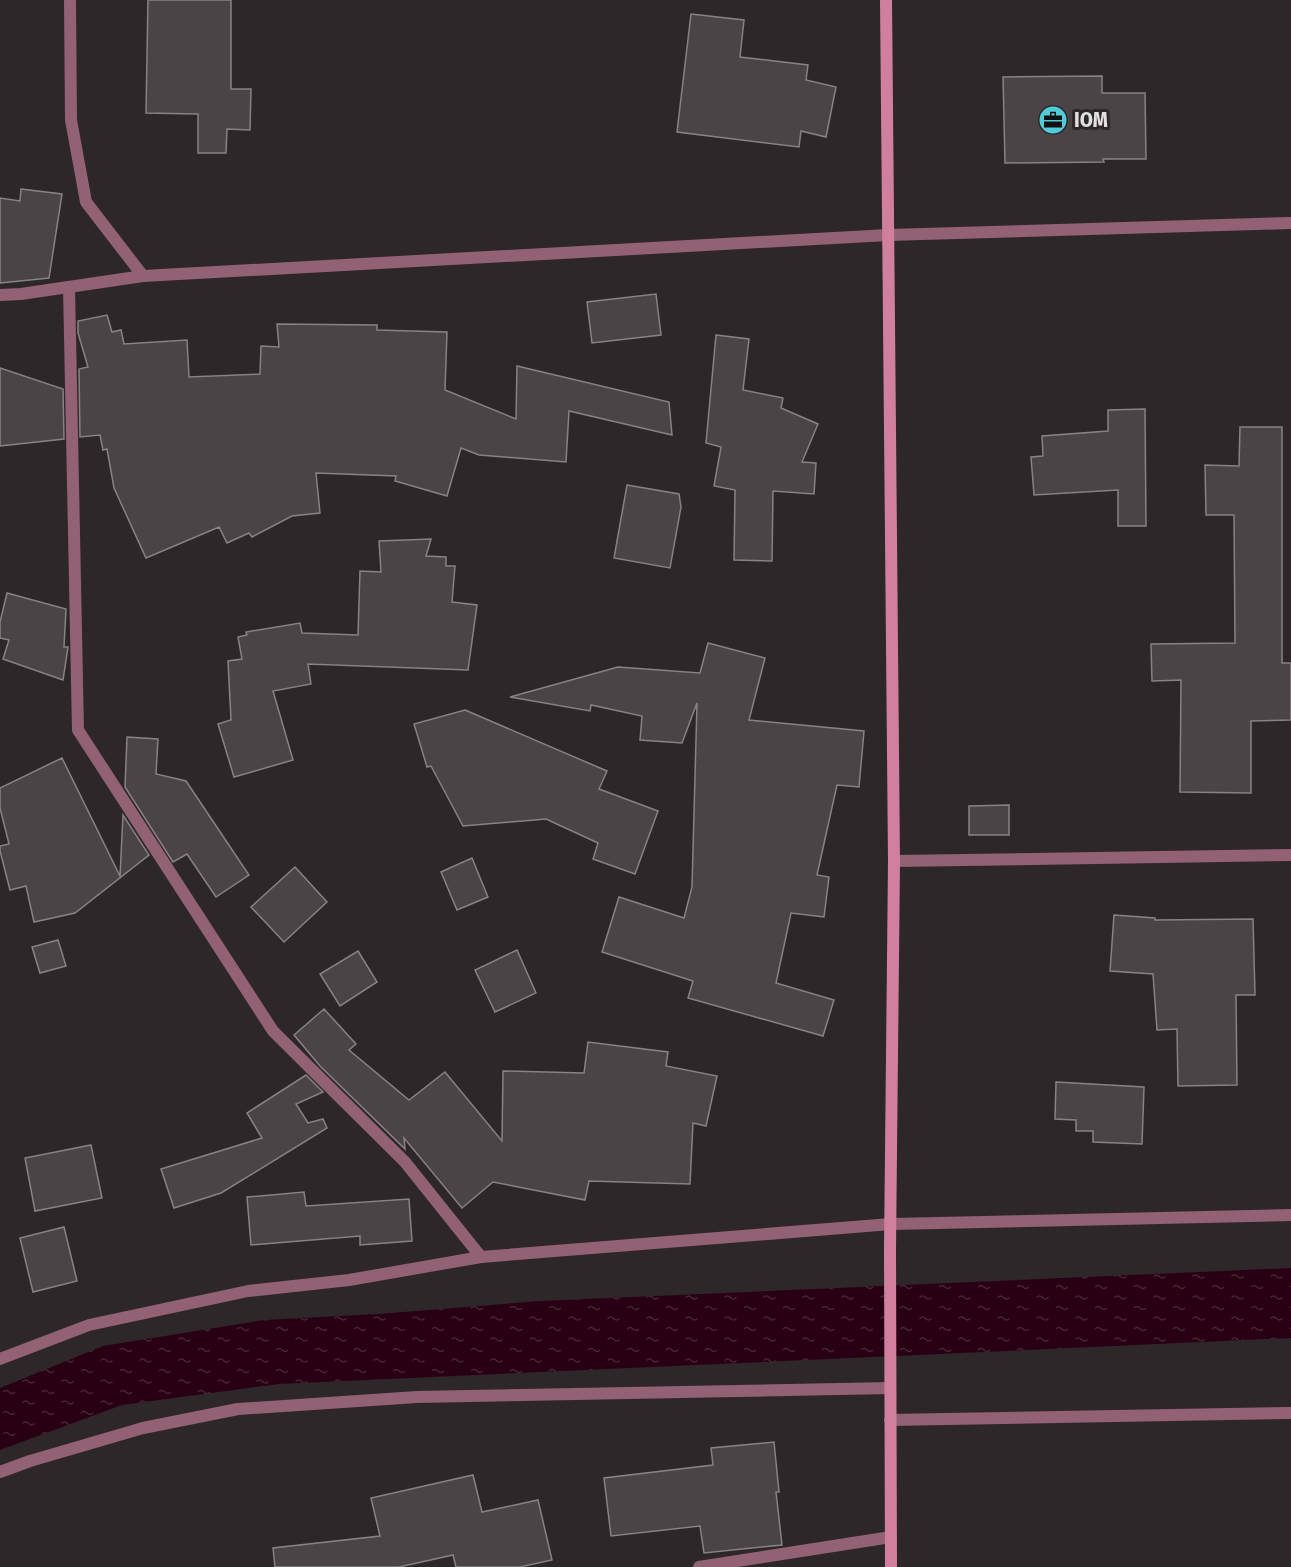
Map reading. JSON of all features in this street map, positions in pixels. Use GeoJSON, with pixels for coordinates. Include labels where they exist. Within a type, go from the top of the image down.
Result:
{"type":"FeatureCollection","features":[{"type":"Feature","properties":{"kind":"street"},"geometry":{"type":"LineString","coordinates":[[70,0],[72,120],[86,202],[143,276]]}},
{"type":"Feature","properties":{"kind":"street"},"geometry":{"type":"LineString","coordinates":[[886,0],[894,861],[890,1249],[891,1567]]}},
{"type":"Feature","properties":{"kind":"street"},"geometry":{"type":"LineString","coordinates":[[0,295],[143,276],[888,235],[1291,223]]}},
{"type":"Feature","properties":{"kind":"street"},"geometry":{"type":"LineString","coordinates":[[69,287],[78,730],[273,1031],[405,1162],[481,1257]]}},
{"type":"Feature","properties":{"kind":"street"},"geometry":{"type":"LineString","coordinates":[[894,861],[1291,855]]}},
{"type":"Feature","properties":{"kind":"street"},"geometry":{"type":"LineString","coordinates":[[0,1359],[89,1325],[248,1291],[350,1280],[481,1257],[891,1224],[1291,1215]]}},
{"type":"Feature","properties":{"kind":"street"},"geometry":{"type":"LineString","coordinates":[[0,1472],[143,1428],[238,1409],[417,1397],[890,1388]]}},
{"type":"Feature","properties":{"kind":"street"},"geometry":{"type":"LineString","coordinates":[[890,1420],[1291,1413]]}},
{"type":"Feature","properties":{"kind":"street"},"geometry":{"type":"LineString","coordinates":[[699,1567],[891,1537]]}},
{"type":"Feature","properties":{"kind":"water"},"geometry":{"type":"Polygon","coordinates":[[[1291,1268],[1291,1338],[279,1384],[122,1405],[0,1450],[0,1388],[103,1346],[264,1320],[378,1314],[540,1301],[1291,1268]]]}},
{"type":"Feature","properties":{"kind":"building"},"geometry":{"type":"Polygon","coordinates":[[[148,0],[231,0],[231,89],[251,89],[250,130],[227,129],[226,153],[198,153],[198,114],[146,113],[148,0]]]}},
{"type":"Feature","properties":{"kind":"building"},"geometry":{"type":"Polygon","coordinates":[[[691,14],[744,20],[740,57],[808,65],[806,80],[836,87],[826,137],[801,131],[799,147],[677,132],[691,14]]]}},
{"type":"Feature","properties":{"kind":"building","name":"IOM"},"geometry":{"type":"Polygon","coordinates":[[[1102,76],[1102,93],[1145,93],[1146,159],[1103,159],[1104,162],[1005,163],[1003,77],[1102,76]]]}},
{"type":"Feature","properties":{"kind":"building"},"geometry":{"type":"Polygon","coordinates":[[[21,189],[62,194],[49,278],[0,283],[0,198],[20,201],[21,189]]]}},
{"type":"Feature","properties":{"kind":"building"},"geometry":{"type":"Polygon","coordinates":[[[656,294],[661,335],[592,343],[587,302],[656,294]]]}},
{"type":"Feature","properties":{"kind":"building"},"geometry":{"type":"Polygon","coordinates":[[[107,315],[112,332],[121,330],[124,344],[187,340],[189,377],[260,374],[261,346],[279,347],[277,324],[377,325],[377,330],[447,332],[445,390],[516,419],[517,366],[669,402],[672,435],[569,411],[566,462],[479,455],[461,448],[447,496],[395,481],[396,476],[316,473],[320,513],[292,516],[252,537],[249,533],[227,543],[219,527],[146,558],[114,488],[107,449],[103,450],[100,435],[80,437],[79,369],[88,367],[78,333],[78,321],[107,315]]]}},
{"type":"Feature","properties":{"kind":"building"},"geometry":{"type":"Polygon","coordinates":[[[716,335],[749,339],[743,390],[783,398],[781,408],[818,424],[802,462],[816,463],[814,494],[773,491],[772,561],[734,560],[735,490],[714,486],[721,447],[706,443],[716,335]]]}},
{"type":"Feature","properties":{"kind":"building"},"geometry":{"type":"Polygon","coordinates":[[[0,368],[63,389],[64,439],[0,446],[0,368]]]}},
{"type":"Feature","properties":{"kind":"building"},"geometry":{"type":"Polygon","coordinates":[[[1145,409],[1146,526],[1118,526],[1118,490],[1034,495],[1031,457],[1043,456],[1042,436],[1108,431],[1108,410],[1145,409]]]}},
{"type":"Feature","properties":{"kind":"building"},"geometry":{"type":"Polygon","coordinates":[[[1240,427],[1282,427],[1282,663],[1291,663],[1291,720],[1251,721],[1251,793],[1180,792],[1181,680],[1152,681],[1151,644],[1235,643],[1234,515],[1206,515],[1205,465],[1239,466],[1240,427]]]}},
{"type":"Feature","properties":{"kind":"building"},"geometry":{"type":"Polygon","coordinates":[[[627,485],[679,494],[681,507],[670,568],[614,558],[627,485]]]}},
{"type":"Feature","properties":{"kind":"building"},"geometry":{"type":"Polygon","coordinates":[[[431,539],[426,556],[446,557],[446,566],[455,566],[452,602],[477,605],[468,670],[308,664],[311,684],[273,691],[293,760],[234,777],[218,724],[231,720],[228,661],[242,659],[238,637],[247,635],[246,632],[300,623],[302,633],[358,635],[360,571],[381,572],[379,541],[431,539]]]}},
{"type":"Feature","properties":{"kind":"building"},"geometry":{"type":"Polygon","coordinates":[[[7,593],[66,609],[64,647],[68,647],[63,680],[3,659],[9,640],[0,638],[0,622],[7,593]]]}},
{"type":"Feature","properties":{"kind":"building"},"geometry":{"type":"Polygon","coordinates":[[[708,643],[765,658],[749,720],[864,731],[859,787],[837,785],[817,875],[829,877],[824,917],[791,913],[776,983],[834,1000],[823,1036],[688,998],[693,981],[602,952],[619,897],[684,918],[692,887],[697,703],[682,743],[640,740],[642,716],[591,705],[590,711],[510,697],[618,667],[700,673],[708,643]]]}},
{"type":"Feature","properties":{"kind":"building"},"geometry":{"type":"Polygon","coordinates":[[[465,710],[607,771],[599,789],[658,811],[635,874],[593,859],[598,843],[546,819],[463,826],[431,766],[427,767],[414,724],[465,710]]]}},
{"type":"Feature","properties":{"kind":"building"},"geometry":{"type":"Polygon","coordinates":[[[127,737],[158,739],[156,774],[186,781],[249,875],[216,897],[187,854],[173,862],[125,787],[127,737]]]}},
{"type":"Feature","properties":{"kind":"building"},"geometry":{"type":"Polygon","coordinates":[[[62,758],[120,876],[123,815],[149,855],[75,913],[34,922],[26,886],[10,890],[0,851],[0,846],[9,844],[0,808],[0,788],[62,758]]]}},
{"type":"Feature","properties":{"kind":"building"},"geometry":{"type":"Polygon","coordinates":[[[1009,805],[1009,835],[969,835],[969,806],[1009,805]]]}},
{"type":"Feature","properties":{"kind":"building"},"geometry":{"type":"Polygon","coordinates":[[[472,858],[488,897],[457,910],[441,872],[472,858]]]}},
{"type":"Feature","properties":{"kind":"building"},"geometry":{"type":"Polygon","coordinates":[[[295,867],[327,902],[284,942],[251,907],[295,867]]]}},
{"type":"Feature","properties":{"kind":"building"},"geometry":{"type":"Polygon","coordinates":[[[1114,915],[1155,918],[1155,920],[1253,919],[1255,995],[1236,995],[1237,1085],[1178,1086],[1177,1029],[1157,1030],[1153,974],[1110,971],[1114,915]]]}},
{"type":"Feature","properties":{"kind":"building"},"geometry":{"type":"Polygon","coordinates":[[[58,940],[66,966],[40,973],[32,947],[58,940]]]}},
{"type":"Feature","properties":{"kind":"building"},"geometry":{"type":"Polygon","coordinates":[[[517,950],[536,993],[495,1012],[475,970],[517,950]]]}},
{"type":"Feature","properties":{"kind":"building"},"geometry":{"type":"Polygon","coordinates":[[[358,951],[377,982],[340,1006],[320,974],[358,951]]]}},
{"type":"Feature","properties":{"kind":"building"},"geometry":{"type":"Polygon","coordinates":[[[324,1009],[356,1044],[349,1050],[409,1100],[445,1072],[502,1141],[503,1071],[584,1073],[588,1042],[668,1052],[666,1066],[717,1076],[706,1126],[693,1123],[690,1184],[589,1181],[585,1200],[493,1182],[462,1208],[404,1138],[405,1149],[320,1066],[294,1035],[324,1009]]]}},
{"type":"Feature","properties":{"kind":"building"},"geometry":{"type":"Polygon","coordinates":[[[306,1075],[323,1092],[296,1104],[308,1123],[323,1119],[327,1128],[221,1193],[174,1208],[161,1169],[262,1138],[247,1113],[306,1075]]]}},
{"type":"Feature","properties":{"kind":"building"},"geometry":{"type":"Polygon","coordinates":[[[1056,1082],[1144,1087],[1142,1144],[1093,1142],[1093,1131],[1076,1131],[1076,1120],[1055,1119],[1056,1082]]]}},
{"type":"Feature","properties":{"kind":"building"},"geometry":{"type":"Polygon","coordinates":[[[91,1145],[102,1198],[35,1211],[25,1158],[91,1145]]]}},
{"type":"Feature","properties":{"kind":"building"},"geometry":{"type":"Polygon","coordinates":[[[304,1192],[306,1206],[409,1199],[412,1241],[360,1245],[360,1236],[251,1245],[247,1197],[304,1192]]]}},
{"type":"Feature","properties":{"kind":"building"},"geometry":{"type":"Polygon","coordinates":[[[64,1227],[77,1281],[33,1292],[20,1238],[64,1227]]]}},
{"type":"Feature","properties":{"kind":"building"},"geometry":{"type":"Polygon","coordinates":[[[774,1442],[779,1492],[776,1492],[782,1545],[704,1553],[700,1526],[611,1536],[604,1478],[713,1465],[711,1448],[774,1442]]]}},
{"type":"Feature","properties":{"kind":"building"},"geometry":{"type":"Polygon","coordinates":[[[473,1475],[482,1512],[538,1500],[552,1560],[520,1567],[456,1567],[453,1555],[399,1567],[275,1567],[273,1548],[380,1536],[371,1498],[473,1475]]]}},
{"type":"Feature","properties":{"kind":"place","name":"IOM"},"geometry":{"type":"Point","coordinates":[1053,120]}}]}
